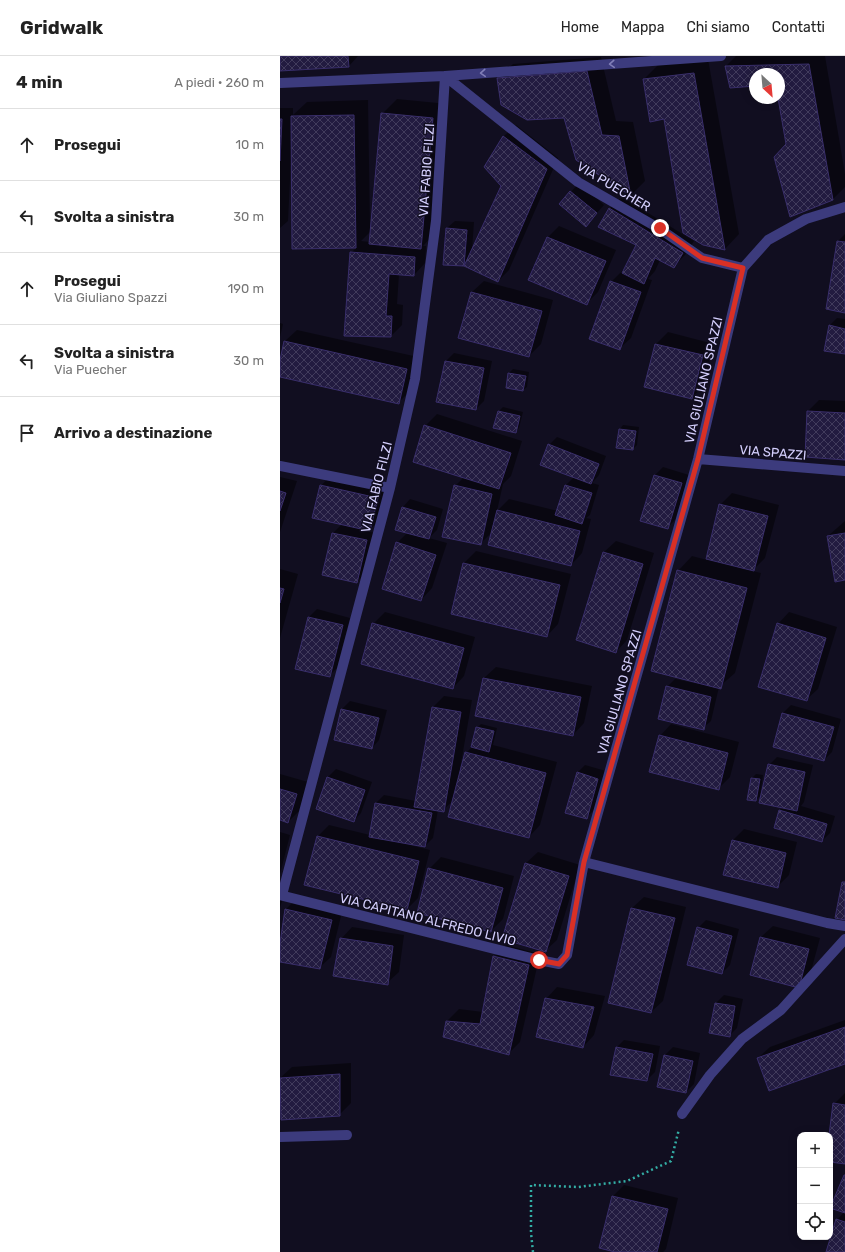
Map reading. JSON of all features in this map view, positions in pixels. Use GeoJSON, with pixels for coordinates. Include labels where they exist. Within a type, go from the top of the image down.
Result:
{"type":"FeatureCollection","features":[{"type":"Feature","properties":{"kind":"street"},"geometry":{"type":"LineString","coordinates":[[280,83],[445,76],[721,56]]}},
{"type":"Feature","properties":{"kind":"street","name":"VIA PUECHER"},"geometry":{"type":"LineString","coordinates":[[445,76],[578,182],[660,228],[702,258],[743,268]]}},
{"type":"Feature","properties":{"kind":"street","name":"VIA FABIO FILZI"},"geometry":{"type":"LineString","coordinates":[[281,895],[390,488],[417,363],[436,221],[445,76]]}},
{"type":"Feature","properties":{"kind":"street"},"geometry":{"type":"LineString","coordinates":[[743,268],[768,240],[806,219],[845,207]]}},
{"type":"Feature","properties":{"kind":"street","name":"VIA GIULIANO SPAZZI"},"geometry":{"type":"LineString","coordinates":[[584,862],[698,459],[743,268]]}},
{"type":"Feature","properties":{"kind":"street","name":"VIA SPAZZI"},"geometry":{"type":"LineString","coordinates":[[698,459],[845,471]]}},
{"type":"Feature","properties":{"kind":"street"},"geometry":{"type":"LineString","coordinates":[[280,466],[390,488]]}},
{"type":"Feature","properties":{"kind":"street"},"geometry":{"type":"LineString","coordinates":[[584,862],[827,924],[845,926]]}},
{"type":"Feature","properties":{"kind":"street","name":"VIA CAPITANO ALFREDO LIVIO"},"geometry":{"type":"LineString","coordinates":[[281,895],[559,964],[567,955],[584,862]]}},
{"type":"Feature","properties":{"kind":"street"},"geometry":{"type":"LineString","coordinates":[[682,1114],[710,1075],[742,1038],[781,1010],[845,938]]}},
{"type":"Feature","properties":{"kind":"street"},"geometry":{"type":"LineString","coordinates":[[280,1137],[347,1135]]}},
{"type":"Feature","properties":{"kind":"path"},"geometry":{"type":"LineString","coordinates":[[533,1252],[530,1185],[578,1187],[627,1181],[671,1161],[682,1114]]}},
{"type":"Feature","properties":{"kind":"building"},"geometry":{"type":"Polygon","coordinates":[[[280,56],[348,56],[349,67],[280,71],[280,56]]]}},
{"type":"Feature","properties":{"kind":"building"},"geometry":{"type":"Polygon","coordinates":[[[809,64],[833,200],[790,217],[774,157],[786,144],[779,104],[785,104],[785,68],[749,68],[749,86],[730,88],[725,66],[809,64]]]}},
{"type":"Feature","properties":{"kind":"building"},"geometry":{"type":"Polygon","coordinates":[[[587,71],[602,135],[619,136],[631,196],[576,160],[564,118],[527,120],[501,105],[497,78],[587,71]]]}},
{"type":"Feature","properties":{"kind":"building"},"geometry":{"type":"Polygon","coordinates":[[[694,73],[725,250],[703,245],[683,233],[664,119],[650,122],[643,79],[694,73]]]}},
{"type":"Feature","properties":{"kind":"building"},"geometry":{"type":"Polygon","coordinates":[[[381,113],[433,118],[421,249],[369,244],[381,113]]]}},
{"type":"Feature","properties":{"kind":"building"},"geometry":{"type":"Polygon","coordinates":[[[354,115],[356,248],[292,249],[291,116],[354,115]]]}},
{"type":"Feature","properties":{"kind":"building"},"geometry":{"type":"Polygon","coordinates":[[[280,119],[282,119],[280,161],[280,119]]]}},
{"type":"Feature","properties":{"kind":"building"},"geometry":{"type":"Polygon","coordinates":[[[503,136],[547,169],[498,282],[464,266],[501,186],[484,167],[503,136]]]}},
{"type":"Feature","properties":{"kind":"building"},"geometry":{"type":"Polygon","coordinates":[[[570,191],[597,213],[586,227],[559,204],[570,191]]]}},
{"type":"Feature","properties":{"kind":"building"},"geometry":{"type":"Polygon","coordinates":[[[609,208],[683,253],[674,268],[655,258],[644,284],[622,273],[636,245],[598,227],[609,208]]]}},
{"type":"Feature","properties":{"kind":"building"},"geometry":{"type":"Polygon","coordinates":[[[446,228],[467,230],[464,266],[443,265],[446,228]]]}},
{"type":"Feature","properties":{"kind":"building"},"geometry":{"type":"Polygon","coordinates":[[[547,237],[606,261],[587,305],[528,280],[547,237]]]}},
{"type":"Feature","properties":{"kind":"building"},"geometry":{"type":"Polygon","coordinates":[[[837,241],[845,242],[845,313],[826,309],[837,241]]]}},
{"type":"Feature","properties":{"kind":"building"},"geometry":{"type":"Polygon","coordinates":[[[350,252],[415,257],[414,276],[389,274],[386,316],[392,316],[391,337],[344,336],[350,252]]]}},
{"type":"Feature","properties":{"kind":"building"},"geometry":{"type":"Polygon","coordinates":[[[610,281],[641,292],[620,350],[589,339],[610,281]]]}},
{"type":"Feature","properties":{"kind":"building"},"geometry":{"type":"Polygon","coordinates":[[[471,292],[542,311],[529,357],[458,338],[471,292]]]}},
{"type":"Feature","properties":{"kind":"building"},"geometry":{"type":"Polygon","coordinates":[[[829,325],[845,329],[845,354],[824,351],[829,325]]]}},
{"type":"Feature","properties":{"kind":"building"},"geometry":{"type":"Polygon","coordinates":[[[284,341],[407,369],[399,404],[280,377],[280,360],[284,341]]]}},
{"type":"Feature","properties":{"kind":"building"},"geometry":{"type":"Polygon","coordinates":[[[655,344],[703,355],[692,399],[644,387],[655,344]]]}},
{"type":"Feature","properties":{"kind":"building"},"geometry":{"type":"Polygon","coordinates":[[[445,361],[484,368],[476,410],[436,402],[445,361]]]}},
{"type":"Feature","properties":{"kind":"building"},"geometry":{"type":"Polygon","coordinates":[[[508,373],[526,376],[523,391],[506,388],[508,373]]]}},
{"type":"Feature","properties":{"kind":"building"},"geometry":{"type":"Polygon","coordinates":[[[498,411],[520,416],[516,433],[493,428],[498,411]]]}},
{"type":"Feature","properties":{"kind":"building"},"geometry":{"type":"Polygon","coordinates":[[[807,411],[845,413],[845,460],[805,457],[807,411]]]}},
{"type":"Feature","properties":{"kind":"building"},"geometry":{"type":"Polygon","coordinates":[[[424,425],[511,453],[499,489],[413,462],[424,425]]]}},
{"type":"Feature","properties":{"kind":"building"},"geometry":{"type":"Polygon","coordinates":[[[619,429],[636,431],[633,450],[616,448],[619,429]]]}},
{"type":"Feature","properties":{"kind":"building"},"geometry":{"type":"Polygon","coordinates":[[[548,444],[599,464],[591,484],[540,465],[548,444]]]}},
{"type":"Feature","properties":{"kind":"building"},"geometry":{"type":"Polygon","coordinates":[[[654,475],[682,483],[668,529],[640,521],[654,475]]]}},
{"type":"Feature","properties":{"kind":"building"},"geometry":{"type":"Polygon","coordinates":[[[320,485],[378,498],[370,531],[312,518],[320,485]]]}},
{"type":"Feature","properties":{"kind":"building"},"geometry":{"type":"Polygon","coordinates":[[[454,485],[492,494],[481,545],[442,537],[454,485]]]}},
{"type":"Feature","properties":{"kind":"building"},"geometry":{"type":"Polygon","coordinates":[[[565,485],[592,493],[582,524],[555,515],[565,485]]]}},
{"type":"Feature","properties":{"kind":"building"},"geometry":{"type":"Polygon","coordinates":[[[280,491],[286,493],[280,511],[280,491]]]}},
{"type":"Feature","properties":{"kind":"building"},"geometry":{"type":"Polygon","coordinates":[[[719,504],[768,516],[754,571],[706,559],[719,504]]]}},
{"type":"Feature","properties":{"kind":"building"},"geometry":{"type":"Polygon","coordinates":[[[402,507],[436,517],[429,539],[395,530],[402,507]]]}},
{"type":"Feature","properties":{"kind":"building"},"geometry":{"type":"Polygon","coordinates":[[[497,510],[580,531],[571,566],[488,545],[497,510]]]}},
{"type":"Feature","properties":{"kind":"building"},"geometry":{"type":"Polygon","coordinates":[[[332,533],[367,540],[357,583],[322,575],[332,533]]]}},
{"type":"Feature","properties":{"kind":"building"},"geometry":{"type":"Polygon","coordinates":[[[845,533],[845,580],[835,582],[827,536],[845,533]]]}},
{"type":"Feature","properties":{"kind":"building"},"geometry":{"type":"Polygon","coordinates":[[[396,542],[436,555],[421,601],[382,589],[396,542]]]}},
{"type":"Feature","properties":{"kind":"building"},"geometry":{"type":"Polygon","coordinates":[[[603,552],[643,564],[616,653],[576,640],[603,552]]]}},
{"type":"Feature","properties":{"kind":"building"},"geometry":{"type":"Polygon","coordinates":[[[463,563],[560,585],[547,637],[451,614],[463,563]]]}},
{"type":"Feature","properties":{"kind":"building"},"geometry":{"type":"Polygon","coordinates":[[[677,570],[747,588],[721,689],[651,671],[677,570]]]}},
{"type":"Feature","properties":{"kind":"building"},"geometry":{"type":"Polygon","coordinates":[[[280,588],[284,589],[280,603],[280,588]]]}},
{"type":"Feature","properties":{"kind":"building"},"geometry":{"type":"Polygon","coordinates":[[[308,617],[343,625],[330,677],[295,669],[308,617]]]}},
{"type":"Feature","properties":{"kind":"building"},"geometry":{"type":"Polygon","coordinates":[[[372,623],[464,648],[453,689],[361,664],[372,623]]]}},
{"type":"Feature","properties":{"kind":"building"},"geometry":{"type":"Polygon","coordinates":[[[777,623],[826,638],[807,701],[758,687],[777,623]]]}},
{"type":"Feature","properties":{"kind":"building"},"geometry":{"type":"Polygon","coordinates":[[[483,678],[581,697],[573,736],[475,716],[483,678]]]}},
{"type":"Feature","properties":{"kind":"building"},"geometry":{"type":"Polygon","coordinates":[[[666,686],[711,697],[704,730],[658,719],[666,686]]]}},
{"type":"Feature","properties":{"kind":"building"},"geometry":{"type":"Polygon","coordinates":[[[432,707],[461,712],[444,812],[414,807],[432,707]]]}},
{"type":"Feature","properties":{"kind":"building"},"geometry":{"type":"Polygon","coordinates":[[[341,709],[379,718],[372,749],[334,740],[341,709]]]}},
{"type":"Feature","properties":{"kind":"building"},"geometry":{"type":"Polygon","coordinates":[[[782,713],[834,727],[824,761],[773,747],[782,713]]]}},
{"type":"Feature","properties":{"kind":"building"},"geometry":{"type":"Polygon","coordinates":[[[476,727],[494,731],[489,752],[471,747],[476,727]]]}},
{"type":"Feature","properties":{"kind":"building"},"geometry":{"type":"Polygon","coordinates":[[[659,735],[728,753],[719,790],[649,772],[659,735]]]}},
{"type":"Feature","properties":{"kind":"building"},"geometry":{"type":"Polygon","coordinates":[[[465,752],[546,773],[529,838],[448,817],[465,752]]]}},
{"type":"Feature","properties":{"kind":"building"},"geometry":{"type":"Polygon","coordinates":[[[768,764],[805,772],[797,811],[759,803],[768,764]]]}},
{"type":"Feature","properties":{"kind":"building"},"geometry":{"type":"Polygon","coordinates":[[[577,772],[598,779],[587,819],[565,813],[577,772]]]}},
{"type":"Feature","properties":{"kind":"building"},"geometry":{"type":"Polygon","coordinates":[[[327,777],[365,790],[354,822],[316,809],[327,777]]]}},
{"type":"Feature","properties":{"kind":"building"},"geometry":{"type":"Polygon","coordinates":[[[751,778],[760,779],[756,801],[747,800],[751,778]]]}},
{"type":"Feature","properties":{"kind":"building"},"geometry":{"type":"Polygon","coordinates":[[[280,789],[297,794],[288,823],[280,820],[280,789]]]}},
{"type":"Feature","properties":{"kind":"building"},"geometry":{"type":"Polygon","coordinates":[[[375,803],[432,813],[425,847],[369,837],[375,803]]]}},
{"type":"Feature","properties":{"kind":"building"},"geometry":{"type":"Polygon","coordinates":[[[779,810],[827,824],[822,842],[774,828],[779,810]]]}},
{"type":"Feature","properties":{"kind":"building"},"geometry":{"type":"Polygon","coordinates":[[[317,836],[419,861],[407,910],[304,885],[317,836]]]}},
{"type":"Feature","properties":{"kind":"building"},"geometry":{"type":"Polygon","coordinates":[[[732,840],[786,853],[778,888],[723,875],[732,840]]]}},
{"type":"Feature","properties":{"kind":"building"},"geometry":{"type":"Polygon","coordinates":[[[525,863],[569,876],[546,952],[502,939],[525,863]]]}},
{"type":"Feature","properties":{"kind":"building"},"geometry":{"type":"Polygon","coordinates":[[[428,868],[503,888],[491,932],[417,913],[428,868]]]}},
{"type":"Feature","properties":{"kind":"building"},"geometry":{"type":"Polygon","coordinates":[[[842,882],[845,882],[845,920],[835,918],[842,882]]]}},
{"type":"Feature","properties":{"kind":"building"},"geometry":{"type":"Polygon","coordinates":[[[631,908],[675,918],[651,1013],[608,1003],[631,908]]]}},
{"type":"Feature","properties":{"kind":"building"},"geometry":{"type":"Polygon","coordinates":[[[285,909],[332,920],[320,969],[280,962],[280,943],[285,909]]]}},
{"type":"Feature","properties":{"kind":"building"},"geometry":{"type":"Polygon","coordinates":[[[697,927],[732,936],[722,974],[687,965],[697,927]]]}},
{"type":"Feature","properties":{"kind":"building"},"geometry":{"type":"Polygon","coordinates":[[[760,937],[809,949],[799,988],[750,975],[760,937]]]}},
{"type":"Feature","properties":{"kind":"building"},"geometry":{"type":"Polygon","coordinates":[[[340,938],[393,946],[388,985],[333,976],[340,938]]]}},
{"type":"Feature","properties":{"kind":"building"},"geometry":{"type":"Polygon","coordinates":[[[493,956],[529,965],[509,1055],[443,1037],[446,1021],[480,1024],[493,956]]]}},
{"type":"Feature","properties":{"kind":"building"},"geometry":{"type":"Polygon","coordinates":[[[545,998],[594,1007],[583,1048],[536,1037],[545,998]]]}},
{"type":"Feature","properties":{"kind":"building"},"geometry":{"type":"Polygon","coordinates":[[[715,1003],[735,1006],[730,1037],[709,1033],[715,1003]]]}},
{"type":"Feature","properties":{"kind":"building"},"geometry":{"type":"Polygon","coordinates":[[[845,1027],[845,1064],[769,1091],[757,1058],[845,1027]]]}},
{"type":"Feature","properties":{"kind":"building"},"geometry":{"type":"Polygon","coordinates":[[[616,1047],[653,1054],[647,1081],[610,1075],[616,1047]]]}},
{"type":"Feature","properties":{"kind":"building"},"geometry":{"type":"Polygon","coordinates":[[[664,1055],[693,1061],[686,1093],[657,1087],[664,1055]]]}},
{"type":"Feature","properties":{"kind":"building"},"geometry":{"type":"Polygon","coordinates":[[[340,1074],[340,1116],[281,1120],[280,1078],[340,1074]]]}},
{"type":"Feature","properties":{"kind":"building"},"geometry":{"type":"Polygon","coordinates":[[[833,1103],[845,1105],[845,1164],[833,1162],[833,1132],[829,1132],[833,1103]]]}},
{"type":"Feature","properties":{"kind":"building"},"geometry":{"type":"Polygon","coordinates":[[[845,1175],[845,1213],[833,1209],[833,1201],[845,1175]]]}},
{"type":"Feature","properties":{"kind":"building"},"geometry":{"type":"Polygon","coordinates":[[[612,1196],[668,1209],[657,1252],[615,1252],[599,1248],[612,1196]]]}},
{"type":"Feature","properties":{"kind":"building"},"geometry":{"type":"Polygon","coordinates":[[[836,1219],[845,1222],[845,1252],[826,1252],[830,1240],[833,1240],[833,1229],[836,1219]]]}},
{"type":"Feature","properties":{"kind":"route"},"geometry":{"type":"LineString","coordinates":[[539,960],[559,964],[567,955],[584,862],[698,459],[743,268],[702,258],[660,228]]}}]}
